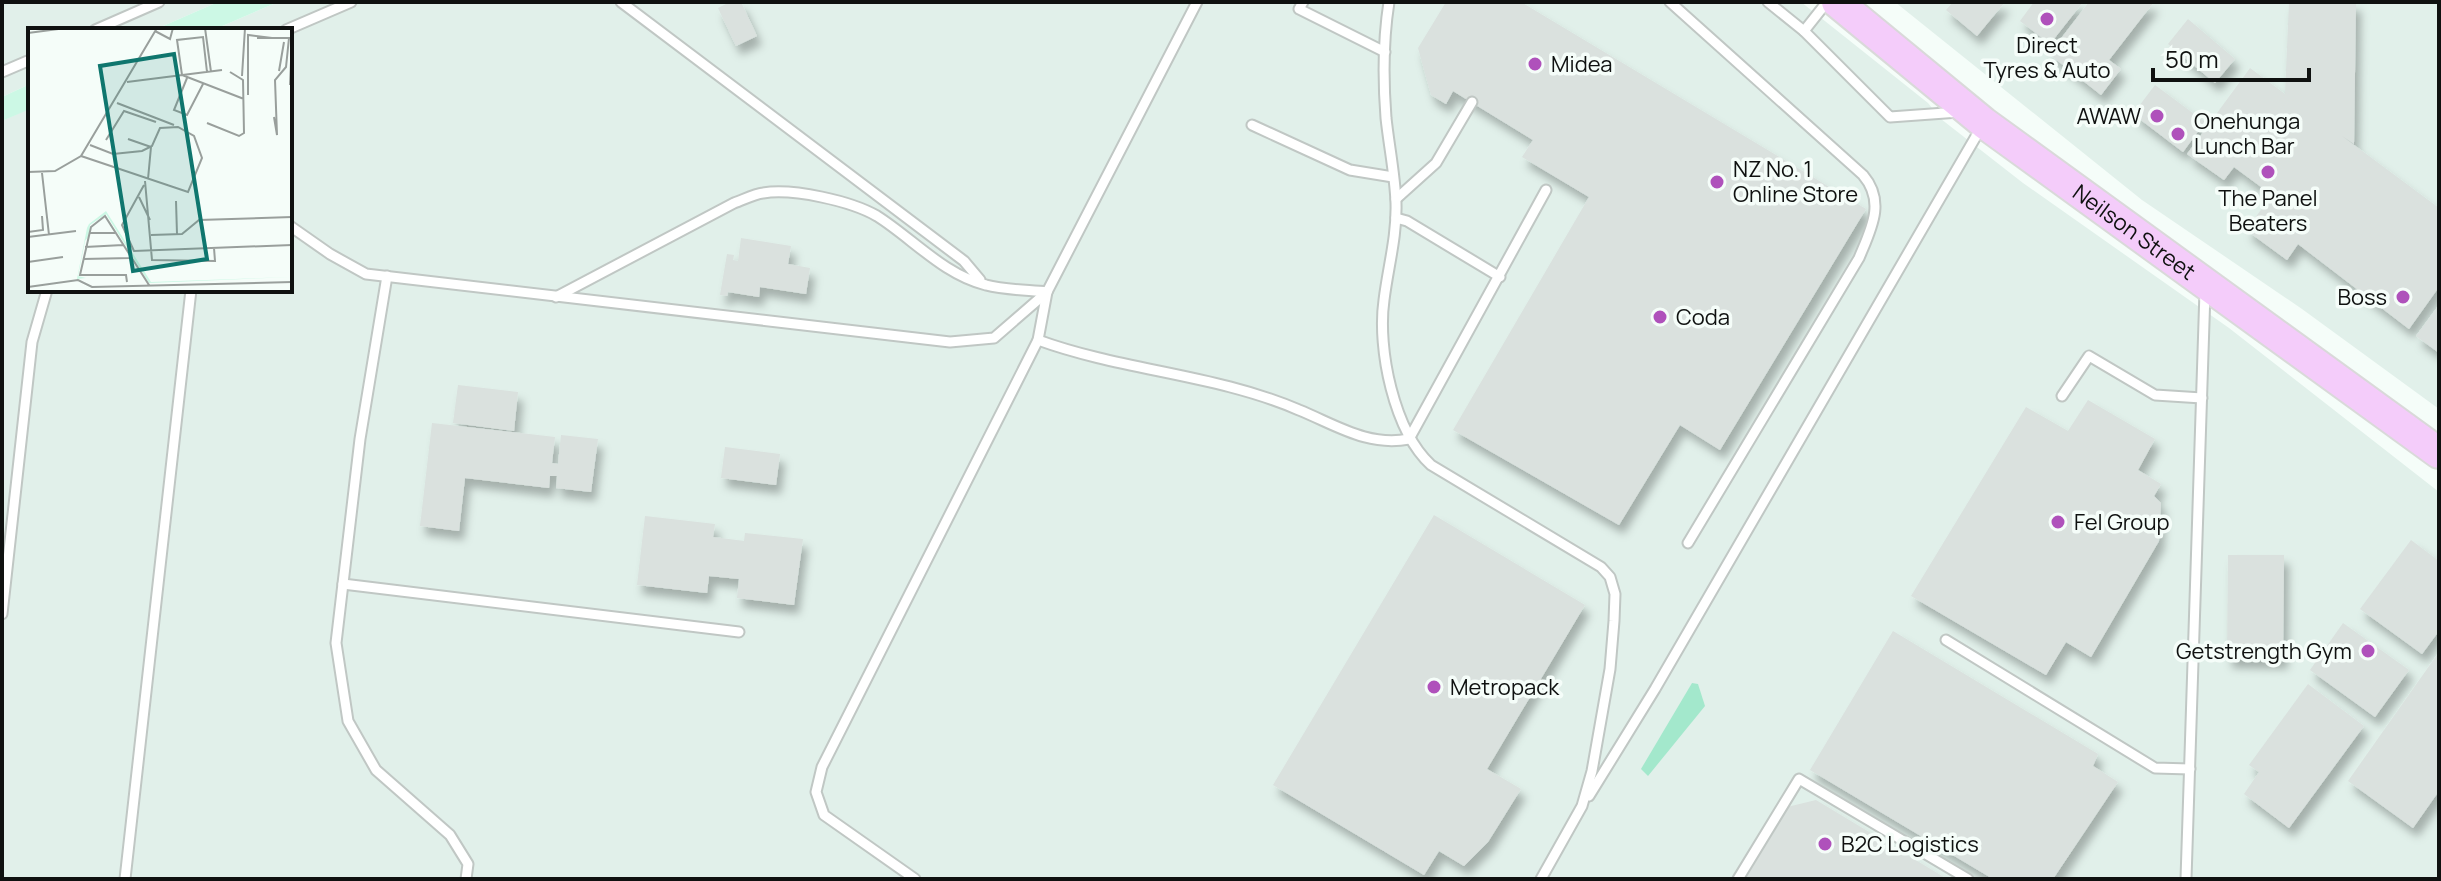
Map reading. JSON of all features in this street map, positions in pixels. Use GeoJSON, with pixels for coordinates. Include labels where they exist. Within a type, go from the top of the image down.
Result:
{"type":"FeatureCollection","features":[{"type":"Feature","properties":{"kind":"main road","name":"Neilson Street"},"geometry":{"type":"LineString","coordinates":[[1837,2],[1977,117],[2439,453]]}},
{"type":"Feature","properties":{"kind":"lane"},"geometry":{"type":"LineString","coordinates":[[99,28],[157,2]]}},
{"type":"Feature","properties":{"kind":"lane"},"geometry":{"type":"LineString","coordinates":[[291,28],[351,2]]}},
{"type":"Feature","properties":{"kind":"lane"},"geometry":{"type":"LineString","coordinates":[[621,2],[964,261],[985,285]]}},
{"type":"Feature","properties":{"kind":"lane"},"geometry":{"type":"LineString","coordinates":[[915,879],[824,815],[816,792],[822,767],[1038,340],[1047,292],[1197,2]]}},
{"type":"Feature","properties":{"kind":"lane"},"geometry":{"type":"LineString","coordinates":[[1303,2],[1299,9],[1385,52]]}},
{"type":"Feature","properties":{"kind":"lane"},"geometry":{"type":"LineString","coordinates":[[1389,2],[1383,36],[1386,116],[1396,218],[1382,328],[1391,382],[1409,439],[1420,456],[1601,567],[1610,577],[1615,594],[1610,669],[1592,771],[1579,812]]}},
{"type":"Feature","properties":{"kind":"lane"},"geometry":{"type":"LineString","coordinates":[[1670,2],[1863,175],[1873,188],[1876,202],[1870,231],[1859,258],[1688,543]]}},
{"type":"Feature","properties":{"kind":"lane"},"geometry":{"type":"LineString","coordinates":[[1541,879],[1655,689],[1977,117],[1890,117],[1804,31],[1768,2]]}},
{"type":"Feature","properties":{"kind":"lane"},"geometry":{"type":"LineString","coordinates":[[1804,31],[1827,2]]}},
{"type":"Feature","properties":{"kind":"lane"},"geometry":{"type":"LineString","coordinates":[[2,72],[28,61]]}},
{"type":"Feature","properties":{"kind":"lane"},"geometry":{"type":"LineString","coordinates":[[1396,199],[1436,163],[1472,102]]}},
{"type":"Feature","properties":{"kind":"lane"},"geometry":{"type":"LineString","coordinates":[[1252,125],[1350,170],[1393,177]]}},
{"type":"Feature","properties":{"kind":"lane"},"geometry":{"type":"LineString","coordinates":[[1409,439],[1546,190]]}},
{"type":"Feature","properties":{"kind":"lane"},"geometry":{"type":"LineString","coordinates":[[556,297],[734,203],[764,193],[839,200],[876,216],[918,248],[962,275],[985,285],[1047,292]]}},
{"type":"Feature","properties":{"kind":"lane"},"geometry":{"type":"LineString","coordinates":[[1396,218],[1407,221],[1500,277]]}},
{"type":"Feature","properties":{"kind":"lane"},"geometry":{"type":"LineString","coordinates":[[292,227],[366,274],[950,342],[994,338],[1047,292]]}},
{"type":"Feature","properties":{"kind":"lane"},"geometry":{"type":"LineString","coordinates":[[387,276],[360,439],[336,643],[348,721],[376,770],[450,835],[468,864],[466,879]]}},
{"type":"Feature","properties":{"kind":"lane"},"geometry":{"type":"LineString","coordinates":[[2186,879],[2206,285]]}},
{"type":"Feature","properties":{"kind":"lane"},"geometry":{"type":"LineString","coordinates":[[2,614],[32,342],[46,292]]}},
{"type":"Feature","properties":{"kind":"lane"},"geometry":{"type":"LineString","coordinates":[[125,879],[191,292]]}},
{"type":"Feature","properties":{"kind":"lane"},"geometry":{"type":"LineString","coordinates":[[1038,340],[1090,356],[1244,391],[1296,408],[1366,439],[1387,442],[1409,439]]}},
{"type":"Feature","properties":{"kind":"lane"},"geometry":{"type":"LineString","coordinates":[[2062,396],[2089,356],[2155,395],[2202,398]]}},
{"type":"Feature","properties":{"kind":"lane"},"geometry":{"type":"LineString","coordinates":[[343,584],[739,632]]}},
{"type":"Feature","properties":{"kind":"lane"},"geometry":{"type":"LineString","coordinates":[[1946,640],[2155,768],[2190,769]]}},
{"type":"Feature","properties":{"kind":"lane"},"geometry":{"type":"LineString","coordinates":[[1738,879],[1799,779],[1968,879]]}},
{"type":"Feature","properties":{"kind":"shaded area"},"geometry":{"type":"Polygon","coordinates":[[[2,2],[218,2],[159,28],[28,28],[28,85],[2,97],[2,2]]]}},
{"type":"Feature","properties":{"kind":"shaded area"},"geometry":{"type":"Polygon","coordinates":[[[218,2],[278,2],[218,28],[159,28],[218,2]]]}},
{"type":"Feature","properties":{"kind":"shaded area"},"geometry":{"type":"Polygon","coordinates":[[[278,2],[1801,2],[2023,183],[2229,328],[2439,492],[2439,879],[2,879],[2,121],[28,109],[28,292],[292,292],[292,28],[218,28],[278,2]]]}},
{"type":"Feature","properties":{"kind":"shaded area"},"geometry":{"type":"Polygon","coordinates":[[[1895,2],[2439,2],[2439,409],[2302,309],[2142,200],[1895,2]]]}},
{"type":"Feature","properties":{"kind":"shaded area"},"geometry":{"type":"Polygon","coordinates":[[[28,85],[28,110],[2,121],[2,97],[28,85]]]}},
{"type":"Feature","properties":{"kind":"shaded area"},"geometry":{"type":"Polygon","coordinates":[[[1692,683],[1698,684],[1705,706],[1648,776],[1641,769],[1692,683]]]}},
{"type":"Feature","properties":{"kind":"building"},"geometry":{"type":"Polygon","coordinates":[[[730,2],[741,2],[757,36],[736,46],[718,8],[730,2]]]}},
{"type":"Feature","properties":{"kind":"building","name":"Coda"},"geometry":{"type":"Polygon","coordinates":[[[1446,2],[1521,2],[1866,209],[1720,450],[1680,425],[1619,525],[1453,430],[1589,197],[1522,157],[1533,140],[1453,91],[1446,104],[1431,95],[1418,48],[1446,2]]]}},
{"type":"Feature","properties":{"kind":"building"},"geometry":{"type":"Polygon","coordinates":[[[1953,2],[2005,2],[1977,36],[1946,10],[1953,2]]]}},
{"type":"Feature","properties":{"kind":"building"},"geometry":{"type":"Polygon","coordinates":[[[2034,2],[2083,2],[2050,44],[2020,21],[2034,2]]]}},
{"type":"Feature","properties":{"kind":"building"},"geometry":{"type":"Polygon","coordinates":[[[2089,2],[2154,2],[2109,60],[2121,69],[2101,95],[2049,54],[2089,2]]]}},
{"type":"Feature","properties":{"kind":"building"},"geometry":{"type":"Polygon","coordinates":[[[2289,2],[2356,2],[2354,144],[2342,136],[2439,208],[2439,287],[2409,329],[2298,244],[2287,260],[2246,230],[2272,195],[2234,167],[2224,180],[2187,154],[2250,68],[2285,94],[2289,2]]]}},
{"type":"Feature","properties":{"kind":"building"},"geometry":{"type":"Polygon","coordinates":[[[2188,19],[2235,59],[2215,83],[2168,44],[2188,19]]]}},
{"type":"Feature","properties":{"kind":"building"},"geometry":{"type":"Polygon","coordinates":[[[2155,85],[2205,122],[2183,152],[2133,114],[2155,85]]]}},
{"type":"Feature","properties":{"kind":"building"},"geometry":{"type":"Polygon","coordinates":[[[741,238],[791,246],[788,264],[810,268],[806,294],[760,287],[759,297],[728,292],[727,296],[720,295],[727,254],[734,255],[733,260],[738,261],[741,238]]]}},
{"type":"Feature","properties":{"kind":"building"},"geometry":{"type":"Polygon","coordinates":[[[2439,305],[2439,353],[2416,336],[2439,305]]]}},
{"type":"Feature","properties":{"kind":"building"},"geometry":{"type":"Polygon","coordinates":[[[458,385],[518,392],[514,431],[453,423],[458,385]]]}},
{"type":"Feature","properties":{"kind":"building","name":"Fel Group"},"geometry":{"type":"Polygon","coordinates":[[[2088,400],[2155,439],[2138,470],[2161,484],[2154,496],[2161,503],[2159,541],[2091,657],[2066,642],[2046,675],[1911,596],[2026,407],[2068,431],[2088,400]]]}},
{"type":"Feature","properties":{"kind":"building"},"geometry":{"type":"Polygon","coordinates":[[[432,423],[555,437],[552,463],[558,464],[561,435],[598,439],[591,492],[556,488],[557,476],[550,476],[549,488],[465,478],[459,531],[420,526],[432,423]]]}},
{"type":"Feature","properties":{"kind":"building"},"geometry":{"type":"Polygon","coordinates":[[[725,447],[780,454],[776,485],[721,478],[725,447]]]}},
{"type":"Feature","properties":{"kind":"building","name":"Metropack"},"geometry":{"type":"Polygon","coordinates":[[[1434,515],[1585,605],[1487,769],[1521,789],[1488,842],[1464,866],[1439,851],[1424,875],[1273,785],[1434,515]]]}},
{"type":"Feature","properties":{"kind":"building"},"geometry":{"type":"Polygon","coordinates":[[[645,516],[715,524],[713,537],[744,541],[745,533],[803,539],[794,605],[737,598],[739,579],[709,576],[707,593],[637,585],[645,516]]]}},
{"type":"Feature","properties":{"kind":"building"},"geometry":{"type":"Polygon","coordinates":[[[2411,540],[2439,561],[2439,631],[2422,654],[2360,609],[2411,540]]]}},
{"type":"Feature","properties":{"kind":"building"},"geometry":{"type":"Polygon","coordinates":[[[2228,555],[2284,555],[2283,660],[2227,659],[2228,555]]]}},
{"type":"Feature","properties":{"kind":"building"},"geometry":{"type":"Polygon","coordinates":[[[2343,623],[2409,670],[2375,717],[2310,670],[2343,623]]]}},
{"type":"Feature","properties":{"kind":"building"},"geometry":{"type":"Polygon","coordinates":[[[1893,631],[2098,754],[2093,766],[2118,782],[2053,879],[1993,879],[1810,770],[1893,631]]]}},
{"type":"Feature","properties":{"kind":"building"},"geometry":{"type":"Polygon","coordinates":[[[2439,652],[2439,791],[2413,828],[2348,781],[2439,652]]]}},
{"type":"Feature","properties":{"kind":"building"},"geometry":{"type":"Polygon","coordinates":[[[2308,684],[2364,726],[2289,828],[2244,794],[2259,772],[2249,765],[2308,684]]]}},
{"type":"Feature","properties":{"kind":"building","name":"B2C Logistics"},"geometry":{"type":"Polygon","coordinates":[[[1816,800],[1947,879],[1741,879],[1783,808],[1816,800]]]}},
{"type":"Feature","properties":{"kind":"place","name":"Direct Tyres & Auto"},"geometry":{"type":"Point","coordinates":[2047,19]}},
{"type":"Feature","properties":{"kind":"place","name":"Midea"},"geometry":{"type":"Point","coordinates":[1535,64]}},
{"type":"Feature","properties":{"kind":"place","name":"AWAW"},"geometry":{"type":"Point","coordinates":[2157,116]}},
{"type":"Feature","properties":{"kind":"place","name":"Onehunga Lunch Bar"},"geometry":{"type":"Point","coordinates":[2178,134]}},
{"type":"Feature","properties":{"kind":"place","name":"The Panel Beaters"},"geometry":{"type":"Point","coordinates":[2268,172]}},
{"type":"Feature","properties":{"kind":"place","name":"NZ No. 1 Online Store"},"geometry":{"type":"Point","coordinates":[1717,182]}},
{"type":"Feature","properties":{"kind":"place","name":"Boss"},"geometry":{"type":"Point","coordinates":[2403,297]}},
{"type":"Feature","properties":{"kind":"place","name":"Coda"},"geometry":{"type":"Point","coordinates":[1660,317]}},
{"type":"Feature","properties":{"kind":"place","name":"Fel Group"},"geometry":{"type":"Point","coordinates":[2058,522]}},
{"type":"Feature","properties":{"kind":"place","name":"Getstrength Gym"},"geometry":{"type":"Point","coordinates":[2368,651]}},
{"type":"Feature","properties":{"kind":"place","name":"Metropack"},"geometry":{"type":"Point","coordinates":[1434,687]}},
{"type":"Feature","properties":{"kind":"place","name":"B2C Logistics"},"geometry":{"type":"Point","coordinates":[1825,844]}}]}
